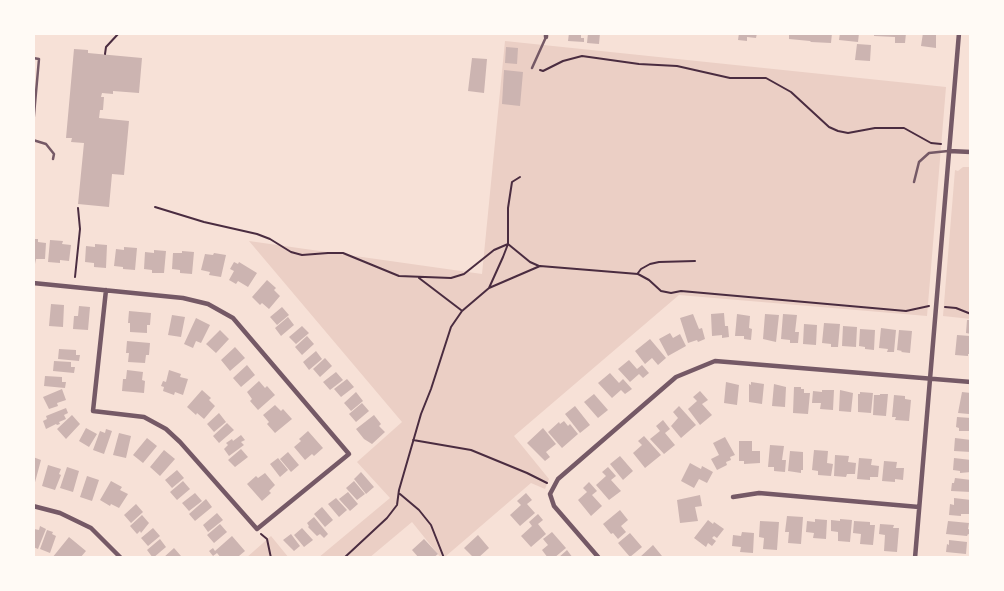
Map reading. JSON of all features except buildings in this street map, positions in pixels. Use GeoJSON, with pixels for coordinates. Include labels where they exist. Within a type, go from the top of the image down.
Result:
{"type":"FeatureCollection","features":[{"type":"Feature","properties":{"kind":"street"},"geometry":{"type":"LineString","coordinates":[[915,558],[958,33]]}},
{"type":"Feature","properties":{"kind":"street"},"geometry":{"type":"LineString","coordinates":[[949,150],[971,152]]}},
{"type":"Feature","properties":{"kind":"street"},"geometry":{"type":"LineString","coordinates":[[33,283],[106,290],[183,298],[208,304],[233,318],[349,454],[257,530],[166,429],[145,417],[93,411],[106,290]]}},
{"type":"Feature","properties":{"kind":"street"},"geometry":{"type":"LineString","coordinates":[[599,558],[554,506],[550,494],[558,480],[676,377],[715,360],[971,382]]}},
{"type":"Feature","properties":{"kind":"street"},"geometry":{"type":"LineString","coordinates":[[733,497],[759,493],[919,507]]}},
{"type":"Feature","properties":{"kind":"street"},"geometry":{"type":"LineString","coordinates":[[33,506],[60,513],[91,528],[121,558]]}},
{"type":"Feature","properties":{"kind":"lane"},"geometry":{"type":"LineString","coordinates":[[533,68],[546,35]]}},
{"type":"Feature","properties":{"kind":"lane"},"geometry":{"type":"LineString","coordinates":[[33,58],[40,59],[33,126]]}},
{"type":"Feature","properties":{"kind":"lane"},"geometry":{"type":"LineString","coordinates":[[33,140],[46,144],[54,155],[53,159]]}},
{"type":"Feature","properties":{"kind":"lane"},"geometry":{"type":"LineString","coordinates":[[914,182],[919,162],[929,153],[949,150]]}},
{"type":"Feature","properties":{"kind":"path"},"geometry":{"type":"LineString","coordinates":[[105,54],[106,47],[119,33]]}},
{"type":"Feature","properties":{"kind":"path"},"geometry":{"type":"LineString","coordinates":[[544,71],[563,61],[582,56],[677,66],[730,78],[766,78],[791,92],[829,127],[838,131],[848,133],[875,128],[904,128],[931,143],[943,144]]}},
{"type":"Feature","properties":{"kind":"path"},"geometry":{"type":"LineString","coordinates":[[489,288],[508,244],[508,208],[512,182],[520,177]]}},
{"type":"Feature","properties":{"kind":"path"},"geometry":{"type":"LineString","coordinates":[[155,207],[257,234],[290,252],[302,255],[343,253],[399,276],[451,278],[464,274],[494,250],[508,244]]}},
{"type":"Feature","properties":{"kind":"path"},"geometry":{"type":"LineString","coordinates":[[75,277],[80,229],[78,208]]}},
{"type":"Feature","properties":{"kind":"path"},"geometry":{"type":"LineString","coordinates":[[508,244],[530,262],[540,266],[638,274],[661,290],[671,293],[681,291],[906,311],[929,306]]}},
{"type":"Feature","properties":{"kind":"path"},"geometry":{"type":"LineString","coordinates":[[638,274],[649,264],[695,261]]}},
{"type":"Feature","properties":{"kind":"path"},"geometry":{"type":"LineString","coordinates":[[344,558],[387,518],[397,505],[414,440],[451,327],[462,311],[489,288],[540,266]]}},
{"type":"Feature","properties":{"kind":"path"},"geometry":{"type":"LineString","coordinates":[[418,277],[462,311]]}},
{"type":"Feature","properties":{"kind":"path"},"geometry":{"type":"LineString","coordinates":[[943,307],[971,313]]}},
{"type":"Feature","properties":{"kind":"path"},"geometry":{"type":"LineString","coordinates":[[414,440],[471,450],[547,484]]}},
{"type":"Feature","properties":{"kind":"path"},"geometry":{"type":"LineString","coordinates":[[399,494],[419,510],[431,525],[444,558]]}},
{"type":"Feature","properties":{"kind":"path"},"geometry":{"type":"LineString","coordinates":[[267,540],[271,558]]}},
{"type":"Feature","properties":{"kind":"shaded area"},"geometry":{"type":"Polygon","coordinates":[[[505,41],[946,87],[927,316],[679,295],[514,436],[549,479],[545,489],[531,483],[446,558],[441,558],[412,522],[369,558],[318,558],[390,498],[357,462],[402,422],[249,241],[482,274],[505,41]]]}},
{"type":"Feature","properties":{"kind":"shaded area"},"geometry":{"type":"Polygon","coordinates":[[[971,167],[971,319],[943,316],[955,170],[971,167]]]}},
{"type":"Feature","properties":{"kind":"shaded area"},"geometry":{"type":"Polygon","coordinates":[[[271,536],[289,558],[246,558],[271,536]]]}}]}
